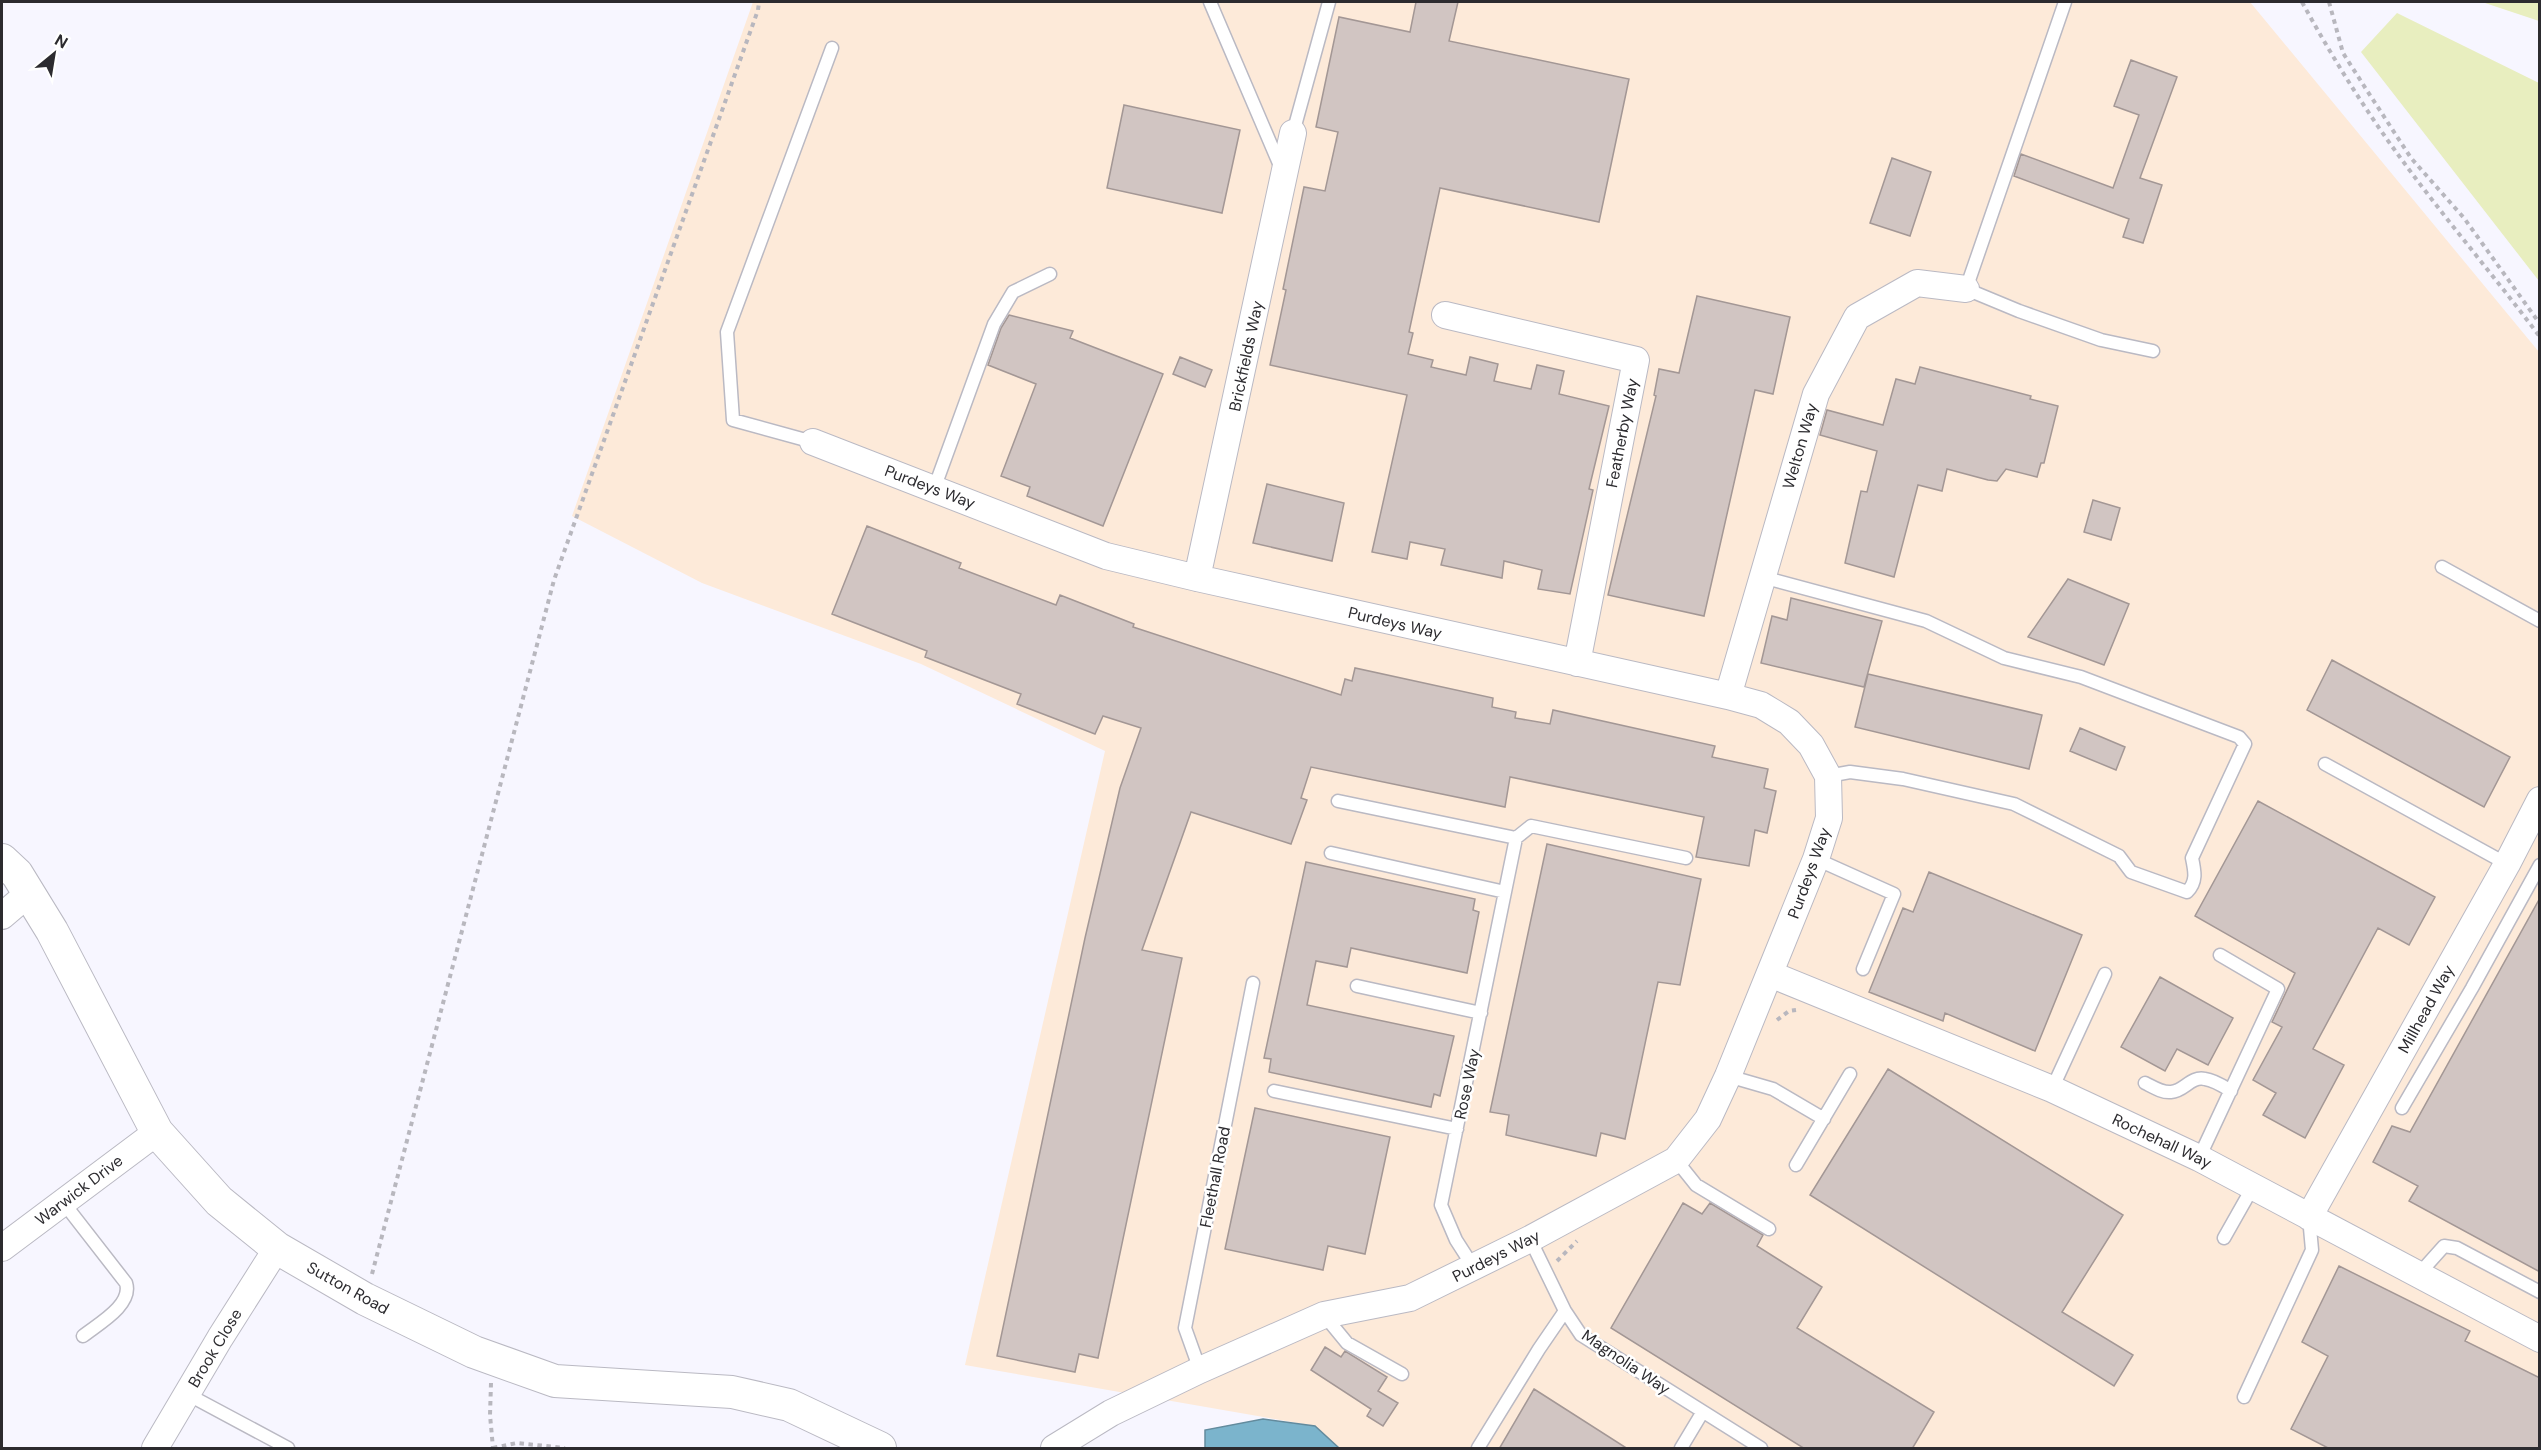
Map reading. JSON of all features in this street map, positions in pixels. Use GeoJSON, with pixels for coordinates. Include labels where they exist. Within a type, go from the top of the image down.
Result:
{"type":"FeatureCollection","features":[{"type":"Feature","properties":{"kind":"street","name":"Brickfields Way"},"geometry":{"type":"LineString","coordinates":[[1197,578],[1293,133]]}},
{"type":"Feature","properties":{"kind":"street","name":"Welton Way"},"geometry":{"type":"LineString","coordinates":[[1728,696],[1816,394],[1857,317],[1917,283],[1966,289]]}},
{"type":"Feature","properties":{"kind":"street","name":"Featherby Way"},"geometry":{"type":"LineString","coordinates":[[1445,315],[1636,360],[1577,663]]}},
{"type":"Feature","properties":{"kind":"street","name":"Purdeys Way"},"geometry":{"type":"LineString","coordinates":[[813,442],[1106,556],[1761,705],[1789,722],[1811,745],[1828,776],[1829,818],[1816,859],[1728,1077],[1708,1119],[1676,1160],[1530,1239],[1410,1298],[1324,1315],[1200,1370],[1111,1413],[1054,1449]]}},
{"type":"Feature","properties":{"kind":"street","name":"Millhead Way"},"geometry":{"type":"LineString","coordinates":[[2310,1217],[2507,864],[2540,800]]}},
{"type":"Feature","properties":{"kind":"street","name":"Sutton Road"},"geometry":{"type":"LineString","coordinates":[[2,860],[17,874],[52,931],[157,1132],[219,1201],[277,1248],[365,1299],[474,1352],[555,1381],[732,1392],[789,1405],[880,1449]]}},
{"type":"Feature","properties":{"kind":"street"},"geometry":{"type":"LineString","coordinates":[[2,916],[29,893]]}},
{"type":"Feature","properties":{"kind":"street","name":"Rochehall Way"},"geometry":{"type":"LineString","coordinates":[[1770,974],[2052,1089],[2199,1158],[2254,1185],[2540,1339]]}},
{"type":"Feature","properties":{"kind":"street","name":"Warwick Drive"},"geometry":{"type":"LineString","coordinates":[[2,1248],[157,1132]]}},
{"type":"Feature","properties":{"kind":"street","name":"Brook Close"},"geometry":{"type":"LineString","coordinates":[[155,1449],[277,1248]]}},
{"type":"Feature","properties":{"kind":"lane"},"geometry":{"type":"LineString","coordinates":[[1210,2],[1285,177]]}},
{"type":"Feature","properties":{"kind":"lane"},"geometry":{"type":"LineString","coordinates":[[1293,133],[1329,2]]}},
{"type":"Feature","properties":{"kind":"lane"},"geometry":{"type":"LineString","coordinates":[[2065,2],[1966,289],[2019,311],[2101,340],[2153,351]]}},
{"type":"Feature","properties":{"kind":"lane"},"geometry":{"type":"LineString","coordinates":[[813,442],[733,420],[727,332],[832,48]]}},
{"type":"Feature","properties":{"kind":"lane"},"geometry":{"type":"LineString","coordinates":[[934,489],[994,324],[1012,292],[1050,274]]}},
{"type":"Feature","properties":{"kind":"lane"},"geometry":{"type":"LineString","coordinates":[[2442,567],[2540,621]]}},
{"type":"Feature","properties":{"kind":"lane"},"geometry":{"type":"LineString","coordinates":[[1762,578],[1926,621],[2004,658],[2081,677],[2239,737],[2245,744],[2192,858],[2196,877],[2187,892],[2131,872],[2119,856],[2014,804],[1903,779],[1850,772],[1828,776]]}},
{"type":"Feature","properties":{"kind":"lane"},"geometry":{"type":"LineString","coordinates":[[2325,764],[2507,864]]}},
{"type":"Feature","properties":{"kind":"lane"},"geometry":{"type":"LineString","coordinates":[[1338,801],[1516,838],[1531,826],[1686,858]]}},
{"type":"Feature","properties":{"kind":"lane","name":"Rose Way"},"geometry":{"type":"LineString","coordinates":[[1474,1268],[1456,1240],[1441,1205],[1516,838]]}},
{"type":"Feature","properties":{"kind":"lane"},"geometry":{"type":"LineString","coordinates":[[1331,853],[1504,892]]}},
{"type":"Feature","properties":{"kind":"lane"},"geometry":{"type":"LineString","coordinates":[[1816,859],[1894,894],[1863,969]]}},
{"type":"Feature","properties":{"kind":"lane"},"geometry":{"type":"LineString","coordinates":[[2402,1108],[2540,865]]}},
{"type":"Feature","properties":{"kind":"lane"},"geometry":{"type":"LineString","coordinates":[[2199,1158],[2278,989],[2220,955]]}},
{"type":"Feature","properties":{"kind":"lane"},"geometry":{"type":"LineString","coordinates":[[2052,1089],[2105,974]]}},
{"type":"Feature","properties":{"kind":"lane","name":"Fleethall Road"},"geometry":{"type":"LineString","coordinates":[[1200,1370],[1185,1328],[1253,983]]}},
{"type":"Feature","properties":{"kind":"lane"},"geometry":{"type":"LineString","coordinates":[[1357,986],[1481,1013]]}},
{"type":"Feature","properties":{"kind":"lane"},"geometry":{"type":"LineString","coordinates":[[1796,1165],[1850,1074]]}},
{"type":"Feature","properties":{"kind":"lane"},"geometry":{"type":"LineString","coordinates":[[1728,1077],[1773,1089],[1824,1119]]}},
{"type":"Feature","properties":{"kind":"lane"},"geometry":{"type":"LineString","coordinates":[[2145,1083],[2162,1091],[2171,1092],[2182,1089],[2194,1079],[2204,1078],[2231,1091]]}},
{"type":"Feature","properties":{"kind":"lane"},"geometry":{"type":"LineString","coordinates":[[1274,1091],[1457,1130]]}},
{"type":"Feature","properties":{"kind":"lane"},"geometry":{"type":"LineString","coordinates":[[1676,1160],[1696,1185],[1769,1229]]}},
{"type":"Feature","properties":{"kind":"lane"},"geometry":{"type":"LineString","coordinates":[[2224,1238],[2254,1185]]}},
{"type":"Feature","properties":{"kind":"lane"},"geometry":{"type":"LineString","coordinates":[[63,1202],[126,1283],[129,1291],[125,1301],[83,1336]]}},
{"type":"Feature","properties":{"kind":"lane"},"geometry":{"type":"LineString","coordinates":[[2244,1397],[2312,1250],[2310,1217]]}},
{"type":"Feature","properties":{"kind":"lane","name":"Magnolia Way"},"geometry":{"type":"LineString","coordinates":[[1530,1239],[1565,1311],[1581,1335],[1761,1449]]}},
{"type":"Feature","properties":{"kind":"lane"},"geometry":{"type":"LineString","coordinates":[[2418,1275],[2444,1246],[2457,1248],[2540,1292]]}},
{"type":"Feature","properties":{"kind":"lane"},"geometry":{"type":"LineString","coordinates":[[1478,1449],[1565,1311]]}},
{"type":"Feature","properties":{"kind":"lane"},"geometry":{"type":"LineString","coordinates":[[1324,1315],[1347,1343],[1402,1374]]}},
{"type":"Feature","properties":{"kind":"lane"},"geometry":{"type":"LineString","coordinates":[[187,1394],[288,1449]]}},
{"type":"Feature","properties":{"kind":"lane"},"geometry":{"type":"LineString","coordinates":[[1681,1449],[1702,1413]]}},
{"type":"Feature","properties":{"kind":"path"},"geometry":{"type":"LineString","coordinates":[[365,1299],[554,580],[759,2]]}},
{"type":"Feature","properties":{"kind":"path"},"geometry":{"type":"LineString","coordinates":[[2302,2],[2334,60],[2402,160],[2499,282],[2540,338]]}},
{"type":"Feature","properties":{"kind":"path"},"geometry":{"type":"LineString","coordinates":[[2329,2],[2343,53],[2411,158],[2464,218],[2540,324]]}},
{"type":"Feature","properties":{"kind":"path"},"geometry":{"type":"LineString","coordinates":[[493,1359],[490,1415],[493,1448],[517,1443],[565,1449]]}},
{"type":"Feature","properties":{"kind":"shaded area"},"geometry":{"type":"Polygon","coordinates":[[[753,2],[2250,2],[2539,352],[2539,1448],[1339,1448],[1315,1426],[965,1365],[1105,751],[921,664],[702,583],[572,516],[753,2]]]}},
{"type":"Feature","properties":{"kind":"green space"},"geometry":{"type":"Polygon","coordinates":[[[2482,2],[2539,2],[2539,21],[2482,2]]]}},
{"type":"Feature","properties":{"kind":"green space"},"geometry":{"type":"Polygon","coordinates":[[[2397,13],[2539,83],[2539,281],[2361,52],[2397,13]]]}},
{"type":"Feature","properties":{"kind":"water"},"geometry":{"type":"Polygon","coordinates":[[[1263,1419],[1315,1426],[1339,1448],[1205,1448],[1205,1430],[1263,1419]]]}},
{"type":"Feature","properties":{"kind":"building"},"geometry":{"type":"Polygon","coordinates":[[[1416,2],[1458,2],[1449,41],[1629,79],[1599,222],[1440,188],[1409,332],[1413,333],[1408,354],[1433,360],[1431,367],[1466,375],[1470,357],[1498,364],[1494,381],[1531,389],[1537,365],[1564,371],[1559,394],[1609,406],[1589,489],[1593,490],[1570,594],[1538,589],[1542,570],[1504,561],[1502,578],[1441,565],[1445,549],[1410,542],[1407,559],[1372,552],[1407,395],[1270,365],[1304,187],[1325,191],[1338,132],[1316,127],[1339,17],[1410,32],[1416,2]]]}},
{"type":"Feature","properties":{"kind":"building"},"geometry":{"type":"Polygon","coordinates":[[[2131,60],[2177,77],[2140,178],[2162,185],[2143,243],[2123,237],[2129,219],[2014,176],[2021,154],[2113,188],[2139,115],[2114,106],[2131,60]]]}},
{"type":"Feature","properties":{"kind":"building"},"geometry":{"type":"Polygon","coordinates":[[[1124,105],[1240,130],[1222,213],[1107,188],[1124,105]]]}},
{"type":"Feature","properties":{"kind":"building"},"geometry":{"type":"Polygon","coordinates":[[[1892,158],[1931,172],[1910,236],[1870,223],[1892,158]]]}},
{"type":"Feature","properties":{"kind":"building"},"geometry":{"type":"Polygon","coordinates":[[[1697,296],[1790,317],[1773,394],[1755,390],[1704,616],[1608,595],[1656,396],[1654,395],[1659,369],[1679,373],[1697,296]]]}},
{"type":"Feature","properties":{"kind":"building"},"geometry":{"type":"Polygon","coordinates":[[[1009,315],[1073,331],[1070,338],[1163,374],[1103,526],[1027,496],[1030,487],[1001,476],[1036,384],[988,365],[1001,328],[1009,315]]]}},
{"type":"Feature","properties":{"kind":"building"},"geometry":{"type":"Polygon","coordinates":[[[1180,357],[1212,370],[1205,387],[1173,374],[1180,357]]]}},
{"type":"Feature","properties":{"kind":"building"},"geometry":{"type":"Polygon","coordinates":[[[1920,367],[2031,396],[2030,399],[2058,406],[2044,463],[2041,463],[2037,477],[2006,469],[1997,481],[1947,469],[1942,491],[1918,485],[1894,577],[1845,563],[1861,491],[1867,492],[1877,451],[1820,435],[1827,410],[1883,425],[1896,379],[1915,384],[1920,367]]]}},
{"type":"Feature","properties":{"kind":"building"},"geometry":{"type":"Polygon","coordinates":[[[1267,484],[1344,503],[1332,561],[1253,543],[1267,484]]]}},
{"type":"Feature","properties":{"kind":"building"},"geometry":{"type":"Polygon","coordinates":[[[2093,500],[2120,508],[2111,540],[2084,532],[2093,500]]]}},
{"type":"Feature","properties":{"kind":"building"},"geometry":{"type":"Polygon","coordinates":[[[867,526],[961,563],[959,568],[1056,605],[1060,595],[1134,624],[1133,627],[1341,695],[1345,679],[1352,681],[1355,668],[1493,698],[1492,707],[1516,712],[1515,718],[1550,724],[1553,710],[1715,746],[1712,757],[1768,769],[1764,788],[1776,791],[1767,833],[1755,830],[1749,866],[1696,857],[1704,817],[1510,777],[1505,807],[1311,767],[1301,798],[1307,800],[1291,844],[1191,812],[1142,950],[1182,958],[1098,1358],[1079,1354],[1075,1372],[997,1356],[1085,938],[1120,788],[1141,728],[1103,716],[1095,734],[1017,704],[1021,694],[925,657],[927,651],[832,614],[867,526]]]}},
{"type":"Feature","properties":{"kind":"building"},"geometry":{"type":"Polygon","coordinates":[[[2068,579],[2129,604],[2104,665],[2028,637],[2068,579]]]}},
{"type":"Feature","properties":{"kind":"building"},"geometry":{"type":"Polygon","coordinates":[[[1791,598],[1882,621],[1864,687],[1761,663],[1772,616],[1787,620],[1791,598]]]}},
{"type":"Feature","properties":{"kind":"building"},"geometry":{"type":"Polygon","coordinates":[[[2332,660],[2510,757],[2484,807],[2307,710],[2332,660]]]}},
{"type":"Feature","properties":{"kind":"building"},"geometry":{"type":"Polygon","coordinates":[[[1868,674],[2042,715],[2029,769],[1855,727],[1868,674]]]}},
{"type":"Feature","properties":{"kind":"building"},"geometry":{"type":"Polygon","coordinates":[[[2080,728],[2125,747],[2116,770],[2070,751],[2080,728]]]}},
{"type":"Feature","properties":{"kind":"building"},"geometry":{"type":"Polygon","coordinates":[[[2258,801],[2435,897],[2409,945],[2378,928],[2313,1049],[2344,1065],[2305,1138],[2263,1115],[2276,1093],[2253,1080],[2282,1027],[2272,1022],[2295,973],[2195,916],[2258,801]]]}},
{"type":"Feature","properties":{"kind":"building"},"geometry":{"type":"Polygon","coordinates":[[[1547,844],[1701,879],[1680,985],[1658,982],[1625,1139],[1601,1133],[1596,1156],[1506,1135],[1509,1115],[1490,1112],[1547,844]]]}},
{"type":"Feature","properties":{"kind":"building"},"geometry":{"type":"Polygon","coordinates":[[[1306,862],[1475,899],[1473,910],[1479,912],[1467,973],[1351,948],[1347,967],[1316,961],[1307,1005],[1454,1036],[1440,1096],[1434,1094],[1431,1107],[1269,1072],[1271,1059],[1264,1058],[1306,862]]]}},
{"type":"Feature","properties":{"kind":"building"},"geometry":{"type":"Polygon","coordinates":[[[1929,872],[2082,935],[2035,1051],[1945,1013],[1943,1021],[1869,992],[1903,908],[1913,912],[1929,872]]]}},
{"type":"Feature","properties":{"kind":"building"},"geometry":{"type":"Polygon","coordinates":[[[2540,898],[2540,1272],[2409,1201],[2418,1186],[2373,1162],[2392,1126],[2410,1132],[2540,898]]]}},
{"type":"Feature","properties":{"kind":"building"},"geometry":{"type":"Polygon","coordinates":[[[2160,977],[2233,1018],[2208,1065],[2177,1049],[2165,1071],[2121,1047],[2160,977]]]}},
{"type":"Feature","properties":{"kind":"building"},"geometry":{"type":"Polygon","coordinates":[[[1888,1069],[2123,1215],[2062,1312],[2133,1355],[2114,1386],[1810,1195],[1888,1069]]]}},
{"type":"Feature","properties":{"kind":"building"},"geometry":{"type":"Polygon","coordinates":[[[1255,1108],[1390,1137],[1365,1254],[1328,1246],[1323,1270],[1225,1249],[1255,1108]]]}},
{"type":"Feature","properties":{"kind":"building"},"geometry":{"type":"Polygon","coordinates":[[[1683,1203],[1702,1214],[1710,1203],[1763,1235],[1757,1246],[1822,1287],[1797,1328],[1934,1412],[1912,1449],[1805,1449],[1611,1328],[1683,1203]]]}},
{"type":"Feature","properties":{"kind":"building"},"geometry":{"type":"Polygon","coordinates":[[[2339,1266],[2470,1331],[2465,1341],[2540,1378],[2540,1449],[2330,1449],[2291,1429],[2328,1356],[2302,1342],[2339,1266]]]}},
{"type":"Feature","properties":{"kind":"building"},"geometry":{"type":"Polygon","coordinates":[[[1325,1347],[1341,1357],[1345,1351],[1387,1377],[1378,1391],[1398,1403],[1383,1426],[1367,1416],[1371,1409],[1311,1370],[1325,1347]]]}},
{"type":"Feature","properties":{"kind":"building"},"geometry":{"type":"Polygon","coordinates":[[[1534,1389],[1628,1449],[1499,1449],[1534,1389]]]}}]}
